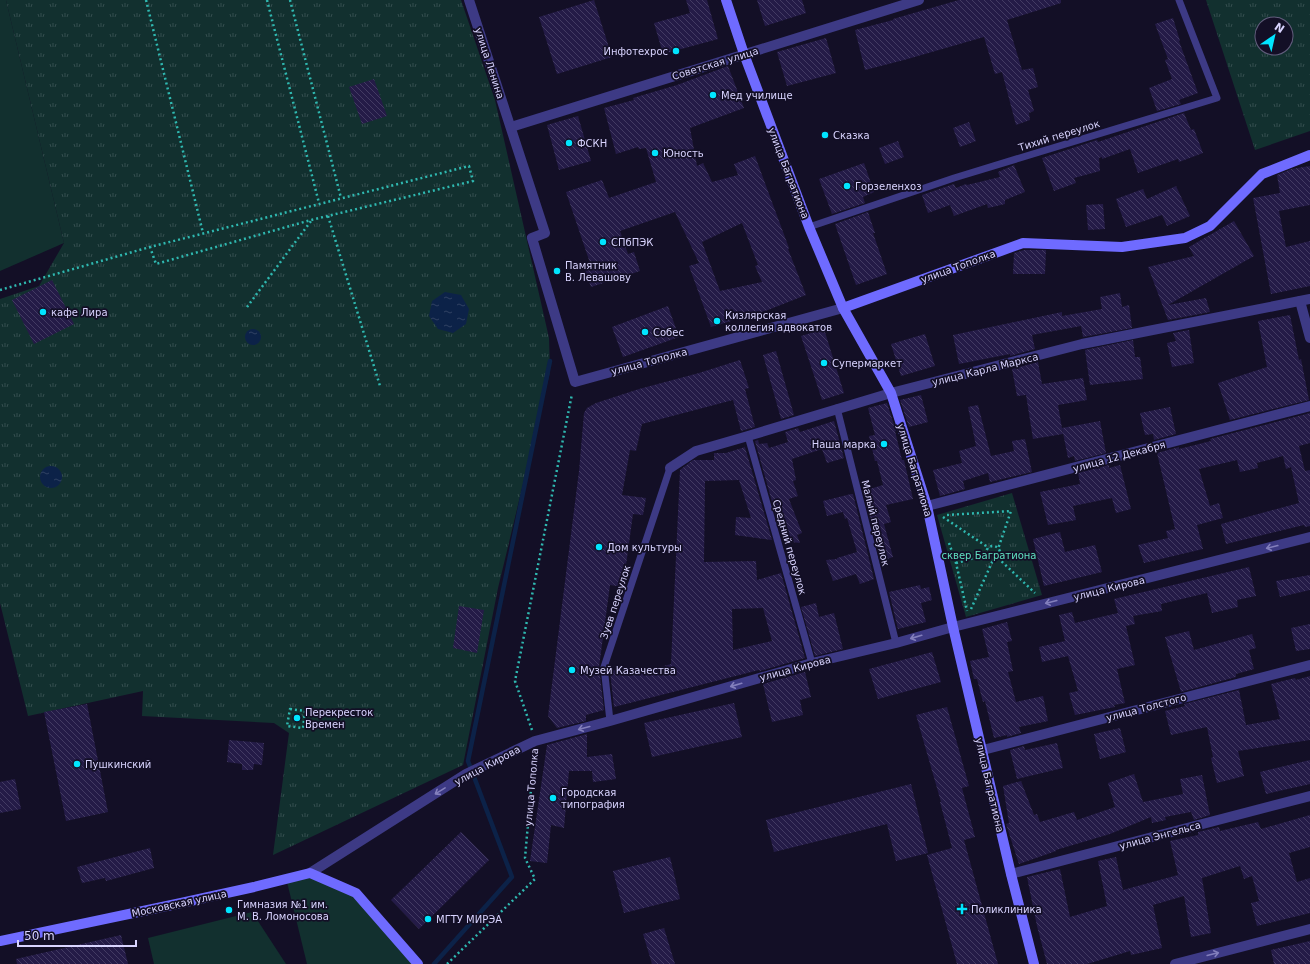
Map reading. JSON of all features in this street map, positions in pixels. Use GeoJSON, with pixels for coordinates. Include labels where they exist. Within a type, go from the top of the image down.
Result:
{"type":"FeatureCollection","features":[{"type":"Feature","properties":{"kind":"main road","name":"улица Багратиона"},"geometry":{"type":"LineString","coordinates":[[726,0],[744,54],[809,227],[843,308],[891,393],[927,506],[953,627],[1011,874],[1034,964]]}},
{"type":"Feature","properties":{"kind":"main road","name":"улица Тополка"},"geometry":{"type":"LineString","coordinates":[[843,308],[1023,243],[1122,247],[1185,238],[1210,226],[1262,174],[1310,155]]}},
{"type":"Feature","properties":{"kind":"main road","name":"Московская улица"},"geometry":{"type":"LineString","coordinates":[[0,940],[181,903],[310,873]]}},
{"type":"Feature","properties":{"kind":"main road"},"geometry":{"type":"LineString","coordinates":[[310,873],[356,893],[418,964]]}},
{"type":"Feature","properties":{"kind":"street","name":"улица Ленина"},"geometry":{"type":"LineString","coordinates":[[469,0],[545,233],[532,238],[574,382]]}},
{"type":"Feature","properties":{"kind":"street","name":"Советская улица"},"geometry":{"type":"LineString","coordinates":[[511,127],[919,0]]}},
{"type":"Feature","properties":{"kind":"street"},"geometry":{"type":"LineString","coordinates":[[1305,300],[1310,338]]}},
{"type":"Feature","properties":{"kind":"street","name":"улица Карла Маркса"},"geometry":{"type":"LineString","coordinates":[[670,468],[696,451],[891,393],[1082,344],[1305,300]]}},
{"type":"Feature","properties":{"kind":"street","name":"улица Тополка"},"geometry":{"type":"LineString","coordinates":[[574,382],[843,308]]}},
{"type":"Feature","properties":{"kind":"street","name":"улица 12 Декабря"},"geometry":{"type":"LineString","coordinates":[[927,506],[1310,406]]}},
{"type":"Feature","properties":{"kind":"street","name":"улица Кирова"},"geometry":{"type":"LineString","coordinates":[[310,873],[466,774],[535,740],[610,721],[812,663],[896,643],[953,627],[1310,537]]}},
{"type":"Feature","properties":{"kind":"street","name":"улица Толстого"},"geometry":{"type":"LineString","coordinates":[[983,750],[1310,665]]}},
{"type":"Feature","properties":{"kind":"street","name":"улица Энгельса"},"geometry":{"type":"LineString","coordinates":[[1011,874],[1310,796]]}},
{"type":"Feature","properties":{"kind":"street"},"geometry":{"type":"LineString","coordinates":[[1175,964],[1310,929]]}},
{"type":"Feature","properties":{"kind":"lane","name":"Тихий переулок"},"geometry":{"type":"LineString","coordinates":[[809,227],[954,178],[1217,98],[1179,0]]}},
{"type":"Feature","properties":{"kind":"lane","name":"Малый переулок"},"geometry":{"type":"LineString","coordinates":[[837,408],[896,643]]}},
{"type":"Feature","properties":{"kind":"lane","name":"Средний переулок"},"geometry":{"type":"LineString","coordinates":[[748,436],[812,663]]}},
{"type":"Feature","properties":{"kind":"lane","name":"Зуев переулок"},"geometry":{"type":"LineString","coordinates":[[610,721],[604,667],[670,468]]}},
{"type":"Feature","properties":{"kind":"path"},"geometry":{"type":"LineString","coordinates":[[146,0],[203,233]]}},
{"type":"Feature","properties":{"kind":"path"},"geometry":{"type":"LineString","coordinates":[[267,0],[319,203]]}},
{"type":"Feature","properties":{"kind":"path"},"geometry":{"type":"LineString","coordinates":[[290,0],[341,198]]}},
{"type":"Feature","properties":{"kind":"path"},"geometry":{"type":"LineString","coordinates":[[0,290],[150,247],[469,166],[473,181],[311,220],[156,264],[150,247]]}},
{"type":"Feature","properties":{"kind":"path"},"geometry":{"type":"LineString","coordinates":[[328,216],[380,386]]}},
{"type":"Feature","properties":{"kind":"path"},"geometry":{"type":"LineString","coordinates":[[247,307],[311,220]]}},
{"type":"Feature","properties":{"kind":"path","name":"улица Тополка"},"geometry":{"type":"LineString","coordinates":[[447,964],[535,879],[525,858],[535,740],[515,680],[574,382]]}},
{"type":"Feature","properties":{"kind":"path"},"geometry":{"type":"LineString","coordinates":[[941,516],[1011,511],[998,549],[1000,555],[998,558]]}},
{"type":"Feature","properties":{"kind":"path"},"geometry":{"type":"LineString","coordinates":[[941,516],[943,522]]}},
{"type":"Feature","properties":{"kind":"path"},"geometry":{"type":"LineString","coordinates":[[941,516],[989,548],[992,547],[998,549]]}},
{"type":"Feature","properties":{"kind":"path"},"geometry":{"type":"LineString","coordinates":[[947,536],[956,563],[968,615],[993,560],[998,558]]}},
{"type":"Feature","properties":{"kind":"path"},"geometry":{"type":"LineString","coordinates":[[986,555],[986,551],[989,548]]}},
{"type":"Feature","properties":{"kind":"path"},"geometry":{"type":"LineString","coordinates":[[956,563],[986,555]]}},
{"type":"Feature","properties":{"kind":"path"},"geometry":{"type":"LineString","coordinates":[[986,555],[989,559],[993,560]]}},
{"type":"Feature","properties":{"kind":"path"},"geometry":{"type":"LineString","coordinates":[[998,558],[1035,593]]}},
{"type":"Feature","properties":{"kind":"path"},"geometry":{"type":"LineString","coordinates":[[290,709],[305,711],[303,728],[287,726],[290,709]]}},
{"type":"Feature","properties":{"kind":"green space"},"geometry":{"type":"Polygon","coordinates":[[[0,0],[6,0],[64,243],[0,271],[0,0]]]}},
{"type":"Feature","properties":{"kind":"green space"},"geometry":{"type":"Polygon","coordinates":[[[6,0],[461,0],[495,100],[549,338],[550,372],[498,588],[463,765],[273,855],[289,733],[274,723],[142,716],[143,691],[28,716],[0,603],[0,299],[39,286],[64,243],[6,0]]]}},
{"type":"Feature","properties":{"kind":"green space"},"geometry":{"type":"Polygon","coordinates":[[[1206,0],[1310,0],[1310,131],[1255,150],[1206,0]]]}},
{"type":"Feature","properties":{"kind":"green space","name":"сквер Багратиона"},"geometry":{"type":"Polygon","coordinates":[[[1012,493],[1042,595],[966,617],[937,515],[1012,493]]]}},
{"type":"Feature","properties":{"kind":"green space"},"geometry":{"type":"Polygon","coordinates":[[[311,877],[354,894],[419,964],[307,964],[287,882],[311,877]]]}},
{"type":"Feature","properties":{"kind":"green space"},"geometry":{"type":"Polygon","coordinates":[[[252,912],[286,964],[154,964],[148,938],[252,912]]]}},
{"type":"Feature","properties":{"kind":"water"},"geometry":{"type":"Polygon","coordinates":[[[445,292],[461,295],[469,309],[466,324],[453,333],[438,329],[429,316],[432,301],[445,292]]]}},
{"type":"Feature","properties":{"kind":"water"},"geometry":{"type":"Polygon","coordinates":[[[250,329],[256,329],[261,334],[259,343],[256,345],[250,345],[245,340],[245,334],[250,329]]]}},
{"type":"Feature","properties":{"kind":"water"},"geometry":{"type":"Polygon","coordinates":[[[51,466],[59,469],[62,477],[59,485],[51,488],[43,485],[40,477],[43,469],[51,466]]]}},
{"type":"Feature","properties":{"kind":"building"},"geometry":{"type":"Polygon","coordinates":[[[594,0],[612,57],[557,74],[539,17],[594,0]]]}},
{"type":"Feature","properties":{"kind":"building"},"geometry":{"type":"Polygon","coordinates":[[[686,0],[707,0],[718,39],[663,54],[654,23],[690,13],[686,0]]]}},
{"type":"Feature","properties":{"kind":"building"},"geometry":{"type":"Polygon","coordinates":[[[757,0],[802,0],[806,13],[765,26],[757,0]]]}},
{"type":"Feature","properties":{"kind":"building"},"geometry":{"type":"Polygon","coordinates":[[[959,0],[1061,0],[1061,3],[1007,20],[1022,70],[1033,68],[1038,87],[1028,90],[1034,111],[1029,113],[1030,120],[1016,125],[1002,72],[995,74],[984,37],[865,70],[855,30],[959,0]]]}},
{"type":"Feature","properties":{"kind":"building"},"geometry":{"type":"Polygon","coordinates":[[[1173,18],[1179,41],[1198,93],[1179,100],[1181,104],[1157,111],[1149,88],[1172,79],[1165,60],[1168,59],[1155,24],[1173,18]]]}},
{"type":"Feature","properties":{"kind":"building"},"geometry":{"type":"Polygon","coordinates":[[[826,38],[836,73],[787,86],[777,52],[826,38]]]}},
{"type":"Feature","properties":{"kind":"building"},"geometry":{"type":"Polygon","coordinates":[[[728,66],[744,108],[690,128],[697,166],[703,163],[712,182],[738,175],[734,164],[755,156],[806,295],[768,310],[711,327],[689,266],[699,263],[675,212],[620,231],[628,254],[634,252],[640,271],[591,287],[583,265],[590,263],[566,192],[602,180],[609,198],[656,182],[646,148],[639,149],[638,147],[616,154],[604,108],[634,100],[633,98],[677,85],[728,66]],[[742,223],[702,242],[720,291],[762,282],[755,266],[758,265],[742,223]]]}},
{"type":"Feature","properties":{"kind":"building"},"geometry":{"type":"Polygon","coordinates":[[[374,79],[387,116],[362,124],[349,87],[374,79]]]}},
{"type":"Feature","properties":{"kind":"building"},"geometry":{"type":"Polygon","coordinates":[[[1184,113],[1191,130],[1194,129],[1203,153],[1179,162],[1178,159],[1138,173],[1130,149],[1102,159],[1102,157],[1099,158],[1100,171],[1074,178],[1076,183],[1054,191],[1042,158],[1097,140],[1098,142],[1184,113]]]}},
{"type":"Feature","properties":{"kind":"building","name":"ФСКН"},"geometry":{"type":"Polygon","coordinates":[[[578,116],[591,161],[559,170],[547,125],[578,116]]]}},
{"type":"Feature","properties":{"kind":"building"},"geometry":{"type":"Polygon","coordinates":[[[969,122],[976,141],[960,147],[953,128],[969,122]]]}},
{"type":"Feature","properties":{"kind":"building"},"geometry":{"type":"Polygon","coordinates":[[[898,141],[904,157],[885,164],[879,148],[898,141]]]}},
{"type":"Feature","properties":{"kind":"building","name":"Горзеленхоз"},"geometry":{"type":"Polygon","coordinates":[[[864,163],[874,192],[863,197],[865,203],[832,214],[819,179],[864,163]]]}},
{"type":"Feature","properties":{"kind":"building"},"geometry":{"type":"Polygon","coordinates":[[[1014,165],[1025,192],[1005,200],[1005,204],[988,208],[987,204],[954,216],[950,205],[928,213],[922,195],[954,184],[956,188],[966,184],[1000,177],[998,172],[1014,165]]]}},
{"type":"Feature","properties":{"kind":"building"},"geometry":{"type":"Polygon","coordinates":[[[1310,166],[1310,205],[1279,211],[1286,247],[1310,241],[1310,286],[1271,294],[1253,198],[1280,193],[1277,175],[1291,169],[1310,166]]]}},
{"type":"Feature","properties":{"kind":"building"},"geometry":{"type":"Polygon","coordinates":[[[1176,186],[1190,216],[1167,226],[1162,215],[1126,227],[1116,199],[1143,189],[1147,199],[1176,186]]]}},
{"type":"Feature","properties":{"kind":"building"},"geometry":{"type":"Polygon","coordinates":[[[1103,204],[1105,229],[1088,230],[1086,205],[1103,204]]]}},
{"type":"Feature","properties":{"kind":"building"},"geometry":{"type":"Polygon","coordinates":[[[868,212],[875,233],[873,233],[887,274],[856,285],[835,224],[868,212]]]}},
{"type":"Feature","properties":{"kind":"building"},"geometry":{"type":"Polygon","coordinates":[[[1234,221],[1254,256],[1168,305],[1206,298],[1210,312],[1168,320],[1148,267],[1194,256],[1189,247],[1234,221]]]}},
{"type":"Feature","properties":{"kind":"building"},"geometry":{"type":"Polygon","coordinates":[[[1024,250],[1046,250],[1045,274],[1013,274],[1014,253],[1024,250]]]}},
{"type":"Feature","properties":{"kind":"building","name":"кафе Лира"},"geometry":{"type":"Polygon","coordinates":[[[52,280],[74,324],[34,344],[12,300],[52,280]]]}},
{"type":"Feature","properties":{"kind":"building"},"geometry":{"type":"Polygon","coordinates":[[[1120,293],[1122,307],[1129,305],[1132,328],[1083,337],[1081,326],[1032,335],[1035,349],[1010,356],[1010,354],[959,364],[953,335],[1062,312],[1062,316],[1102,309],[1100,297],[1120,293]]]}},
{"type":"Feature","properties":{"kind":"building","name":"Собес"},"geometry":{"type":"Polygon","coordinates":[[[668,306],[679,337],[623,357],[612,327],[668,306]]]}},
{"type":"Feature","properties":{"kind":"building"},"geometry":{"type":"Polygon","coordinates":[[[1290,315],[1309,400],[1230,420],[1218,383],[1267,367],[1258,321],[1290,315]]]}},
{"type":"Feature","properties":{"kind":"building"},"geometry":{"type":"Polygon","coordinates":[[[824,329],[844,393],[822,400],[801,336],[824,329]]]}},
{"type":"Feature","properties":{"kind":"building"},"geometry":{"type":"Polygon","coordinates":[[[1189,330],[1194,363],[1172,367],[1167,343],[1176,341],[1173,333],[1189,330]]]}},
{"type":"Feature","properties":{"kind":"building"},"geometry":{"type":"Polygon","coordinates":[[[925,334],[935,366],[901,376],[891,344],[925,334]]]}},
{"type":"Feature","properties":{"kind":"building"},"geometry":{"type":"Polygon","coordinates":[[[1133,340],[1135,357],[1140,357],[1143,379],[1090,385],[1085,350],[1133,340]]]}},
{"type":"Feature","properties":{"kind":"building"},"geometry":{"type":"Polygon","coordinates":[[[776,351],[794,415],[781,419],[763,355],[776,351]]]}},
{"type":"Feature","properties":{"kind":"building"},"geometry":{"type":"Polygon","coordinates":[[[740,360],[749,388],[745,389],[755,427],[741,431],[733,400],[642,424],[636,451],[630,450],[622,495],[646,498],[643,515],[633,514],[623,587],[610,585],[599,667],[604,710],[586,715],[586,721],[557,728],[548,716],[579,471],[584,413],[587,408],[596,403],[740,360]]]}},
{"type":"Feature","properties":{"kind":"building"},"geometry":{"type":"Polygon","coordinates":[[[1038,362],[1042,384],[1083,378],[1087,400],[1058,405],[1063,434],[1033,439],[1026,395],[1017,396],[1012,369],[1038,362]]]}},
{"type":"Feature","properties":{"kind":"building"},"geometry":{"type":"Polygon","coordinates":[[[921,395],[928,422],[909,427],[900,400],[921,395]]]}},
{"type":"Feature","properties":{"kind":"building"},"geometry":{"type":"Polygon","coordinates":[[[887,403],[896,431],[902,460],[904,460],[913,499],[886,505],[891,522],[884,524],[893,557],[881,561],[863,491],[883,485],[869,436],[875,435],[868,408],[887,403]]]}},
{"type":"Feature","properties":{"kind":"building"},"geometry":{"type":"Polygon","coordinates":[[[978,405],[991,456],[1014,451],[1012,441],[1025,439],[1032,472],[990,482],[988,473],[963,481],[965,489],[940,496],[933,470],[962,463],[959,451],[976,446],[968,407],[978,405]]]}},
{"type":"Feature","properties":{"kind":"building"},"geometry":{"type":"Polygon","coordinates":[[[1170,407],[1176,434],[1154,440],[1153,434],[1145,435],[1140,413],[1170,407]]]}},
{"type":"Feature","properties":{"kind":"building"},"geometry":{"type":"Polygon","coordinates":[[[1310,413],[1310,443],[1299,446],[1305,471],[1310,470],[1310,526],[1305,527],[1304,525],[1226,544],[1221,524],[1299,503],[1291,467],[1286,469],[1283,456],[1257,463],[1258,468],[1240,472],[1237,460],[1199,469],[1210,506],[1219,503],[1223,518],[1197,525],[1203,549],[1144,563],[1138,545],[1168,538],[1166,531],[1175,529],[1157,453],[1211,441],[1210,439],[1310,413]]]}},
{"type":"Feature","properties":{"kind":"building"},"geometry":{"type":"Polygon","coordinates":[[[834,421],[844,458],[827,463],[822,449],[792,459],[796,480],[793,481],[798,496],[789,499],[802,533],[797,535],[800,543],[783,541],[755,441],[758,440],[759,444],[767,443],[769,448],[788,442],[785,432],[798,428],[800,432],[834,421]]]}},
{"type":"Feature","properties":{"kind":"building"},"geometry":{"type":"Polygon","coordinates":[[[1100,421],[1106,453],[1075,461],[1074,456],[1068,458],[1062,428],[1100,421]]]}},
{"type":"Feature","properties":{"kind":"building"},"geometry":{"type":"Polygon","coordinates":[[[745,447],[772,540],[735,535],[736,517],[751,518],[739,480],[705,481],[704,562],[756,561],[757,580],[781,573],[805,658],[760,671],[759,670],[614,707],[610,671],[627,668],[628,676],[671,664],[680,470],[693,460],[714,460],[714,453],[726,453],[745,447]],[[763,608],[732,609],[733,650],[772,641],[763,608]]]}},
{"type":"Feature","properties":{"kind":"building"},"geometry":{"type":"Polygon","coordinates":[[[1109,465],[1109,468],[1120,465],[1131,509],[1116,513],[1112,498],[1073,506],[1076,520],[1048,525],[1040,492],[1080,484],[1078,473],[1109,465]]]}},
{"type":"Feature","properties":{"kind":"building"},"geometry":{"type":"Polygon","coordinates":[[[853,494],[874,579],[860,584],[856,574],[833,581],[826,560],[837,559],[857,552],[847,518],[845,519],[843,512],[827,516],[823,501],[853,494]]]}},
{"type":"Feature","properties":{"kind":"building"},"geometry":{"type":"Polygon","coordinates":[[[1060,532],[1065,552],[1095,545],[1102,572],[1044,586],[1033,539],[1060,532]]]}},
{"type":"Feature","properties":{"kind":"building"},"geometry":{"type":"Polygon","coordinates":[[[1249,567],[1256,596],[1237,600],[1238,607],[1212,613],[1207,593],[1161,604],[1162,611],[1133,616],[1135,624],[1126,626],[1135,665],[1117,669],[1125,703],[1114,705],[1115,707],[1075,715],[1069,693],[1078,691],[1068,656],[1042,662],[1039,647],[1065,641],[1059,615],[1072,612],[1075,623],[1118,613],[1114,599],[1249,567]]]}},
{"type":"Feature","properties":{"kind":"building"},"geometry":{"type":"Polygon","coordinates":[[[1310,575],[1310,590],[1280,597],[1276,581],[1310,575]]]}},
{"type":"Feature","properties":{"kind":"building"},"geometry":{"type":"Polygon","coordinates":[[[920,585],[921,589],[929,587],[932,600],[921,603],[926,622],[898,629],[889,592],[920,585]]]}},
{"type":"Feature","properties":{"kind":"building"},"geometry":{"type":"Polygon","coordinates":[[[816,603],[819,617],[834,613],[843,649],[815,656],[801,607],[816,603]]]}},
{"type":"Feature","properties":{"kind":"building"},"geometry":{"type":"Polygon","coordinates":[[[459,606],[484,610],[477,653],[453,648],[459,606]]]}},
{"type":"Feature","properties":{"kind":"building"},"geometry":{"type":"Polygon","coordinates":[[[1007,622],[1012,641],[1007,642],[1013,671],[1008,672],[1016,702],[1043,696],[1048,721],[1019,727],[1021,733],[1007,737],[1007,735],[994,738],[985,701],[983,702],[977,679],[974,679],[970,661],[989,657],[982,629],[1007,622]]]}},
{"type":"Feature","properties":{"kind":"building"},"geometry":{"type":"Polygon","coordinates":[[[1310,624],[1310,649],[1296,651],[1291,628],[1310,624]]]}},
{"type":"Feature","properties":{"kind":"building"},"geometry":{"type":"Polygon","coordinates":[[[1189,631],[1194,650],[1252,634],[1256,648],[1249,650],[1254,669],[1236,674],[1236,677],[1181,692],[1165,637],[1189,631]]]}},
{"type":"Feature","properties":{"kind":"building"},"geometry":{"type":"Polygon","coordinates":[[[932,652],[941,682],[878,699],[869,669],[932,652]]]}},
{"type":"Feature","properties":{"kind":"building"},"geometry":{"type":"Polygon","coordinates":[[[805,672],[811,697],[800,700],[803,715],[772,722],[763,684],[805,672]]]}},
{"type":"Feature","properties":{"kind":"building"},"geometry":{"type":"Polygon","coordinates":[[[1310,676],[1310,740],[1238,751],[1244,776],[1217,783],[1211,758],[1213,757],[1207,727],[1171,735],[1165,711],[1185,706],[1184,704],[1239,690],[1246,725],[1280,719],[1271,684],[1310,676]]]}},
{"type":"Feature","properties":{"kind":"building"},"geometry":{"type":"Polygon","coordinates":[[[734,703],[742,737],[652,757],[644,723],[734,703]]]}},
{"type":"Feature","properties":{"kind":"building"},"geometry":{"type":"Polygon","coordinates":[[[87,704],[108,812],[66,821],[44,712],[87,704]]]}},
{"type":"Feature","properties":{"kind":"building"},"geometry":{"type":"Polygon","coordinates":[[[947,707],[969,786],[962,788],[975,837],[964,840],[998,964],[957,964],[927,855],[952,848],[941,802],[916,715],[947,707]]]}},
{"type":"Feature","properties":{"kind":"building"},"geometry":{"type":"Polygon","coordinates":[[[1120,728],[1126,752],[1100,759],[1094,734],[1120,728]]]}},
{"type":"Feature","properties":{"kind":"building","name":"Городская типография"},"geometry":{"type":"Polygon","coordinates":[[[587,734],[587,757],[612,754],[616,779],[593,782],[592,771],[569,771],[564,828],[551,825],[547,863],[530,861],[547,745],[587,734]]]}},
{"type":"Feature","properties":{"kind":"building"},"geometry":{"type":"Polygon","coordinates":[[[229,740],[264,743],[262,765],[254,764],[253,770],[242,770],[242,764],[227,762],[229,740]]]}},
{"type":"Feature","properties":{"kind":"building"},"geometry":{"type":"Polygon","coordinates":[[[1057,743],[1063,768],[1017,779],[1010,750],[1024,746],[1025,750],[1057,743]]]}},
{"type":"Feature","properties":{"kind":"building"},"geometry":{"type":"Polygon","coordinates":[[[1310,760],[1310,784],[1266,794],[1260,772],[1310,760]]]}},
{"type":"Feature","properties":{"kind":"building"},"geometry":{"type":"Polygon","coordinates":[[[1134,774],[1143,802],[1183,794],[1180,779],[1202,775],[1210,815],[1194,820],[1191,812],[1165,817],[1166,820],[1152,823],[1151,817],[1110,834],[1056,850],[1019,864],[1006,824],[1009,823],[1003,786],[1021,781],[1034,815],[1037,814],[1040,822],[1074,812],[1077,820],[1115,807],[1108,783],[1134,774]]]}},
{"type":"Feature","properties":{"kind":"building"},"geometry":{"type":"Polygon","coordinates":[[[15,779],[21,809],[0,813],[0,782],[15,779]]]}},
{"type":"Feature","properties":{"kind":"building"},"geometry":{"type":"Polygon","coordinates":[[[911,784],[928,853],[896,861],[887,824],[774,852],[766,820],[911,784]]]}},
{"type":"Feature","properties":{"kind":"building"},"geometry":{"type":"Polygon","coordinates":[[[1310,815],[1310,847],[1289,853],[1297,882],[1310,878],[1310,913],[1257,926],[1251,903],[1259,901],[1252,876],[1244,879],[1240,866],[1202,878],[1211,933],[1191,937],[1184,896],[1153,905],[1162,948],[1131,955],[1130,951],[1087,964],[1047,964],[1037,926],[1027,877],[1060,869],[1070,917],[1107,906],[1098,861],[1116,857],[1123,890],[1178,875],[1170,841],[1198,835],[1198,832],[1219,827],[1220,831],[1258,822],[1261,829],[1310,815]]]}},
{"type":"Feature","properties":{"kind":"building"},"geometry":{"type":"Polygon","coordinates":[[[461,832],[489,860],[419,929],[391,900],[461,832]]]}},
{"type":"Feature","properties":{"kind":"building"},"geometry":{"type":"Polygon","coordinates":[[[150,848],[154,868],[106,881],[105,878],[82,883],[77,867],[150,848]]]}},
{"type":"Feature","properties":{"kind":"building"},"geometry":{"type":"Polygon","coordinates":[[[670,857],[680,899],[624,913],[613,871],[670,857]]]}},
{"type":"Feature","properties":{"kind":"building"},"geometry":{"type":"Polygon","coordinates":[[[664,928],[675,964],[652,964],[643,934],[664,928]]]}},
{"type":"Feature","properties":{"kind":"building"},"geometry":{"type":"Polygon","coordinates":[[[121,935],[128,964],[17,964],[16,959],[121,935]]]}},
{"type":"Feature","properties":{"kind":"building"},"geometry":{"type":"Polygon","coordinates":[[[1310,941],[1310,964],[1274,964],[1271,950],[1310,941]]]}},
{"type":"Feature","properties":{"kind":"waterway"},"geometry":{"type":"LineString","coordinates":[[434,964],[512,877],[468,761],[550,361]]}},
{"type":"Feature","properties":{"kind":"place","name":"Инфотехрос"},"geometry":{"type":"Point","coordinates":[676,51]}},
{"type":"Feature","properties":{"kind":"place","name":"Мед училище"},"geometry":{"type":"Point","coordinates":[713,95]}},
{"type":"Feature","properties":{"kind":"place","name":"Сказка"},"geometry":{"type":"Point","coordinates":[825,135]}},
{"type":"Feature","properties":{"kind":"place","name":"ФСКН"},"geometry":{"type":"Point","coordinates":[569,143]}},
{"type":"Feature","properties":{"kind":"place","name":"Юность"},"geometry":{"type":"Point","coordinates":[655,153]}},
{"type":"Feature","properties":{"kind":"place","name":"Горзеленхоз"},"geometry":{"type":"Point","coordinates":[847,186]}},
{"type":"Feature","properties":{"kind":"place","name":"СПбПЭК"},"geometry":{"type":"Point","coordinates":[603,242]}},
{"type":"Feature","properties":{"kind":"place","name":"Памятник В. Левашову"},"geometry":{"type":"Point","coordinates":[557,271]}},
{"type":"Feature","properties":{"kind":"place","name":"кафе Лира"},"geometry":{"type":"Point","coordinates":[43,312]}},
{"type":"Feature","properties":{"kind":"place","name":"Кизлярская коллегия адвокатов"},"geometry":{"type":"Point","coordinates":[717,321]}},
{"type":"Feature","properties":{"kind":"place","name":"Собес"},"geometry":{"type":"Point","coordinates":[645,332]}},
{"type":"Feature","properties":{"kind":"place","name":"Супермаркет"},"geometry":{"type":"Point","coordinates":[824,363]}},
{"type":"Feature","properties":{"kind":"place","name":"Наша марка"},"geometry":{"type":"Point","coordinates":[884,444]}},
{"type":"Feature","properties":{"kind":"place","name":"Дом культуры"},"geometry":{"type":"Point","coordinates":[599,547]}},
{"type":"Feature","properties":{"kind":"place","name":"Музей Казачества"},"geometry":{"type":"Point","coordinates":[572,670]}},
{"type":"Feature","properties":{"kind":"place","name":"Перекресток Времен"},"geometry":{"type":"Point","coordinates":[297,718]}},
{"type":"Feature","properties":{"kind":"place","name":"Пушкинский"},"geometry":{"type":"Point","coordinates":[77,764]}},
{"type":"Feature","properties":{"kind":"place","name":"Городская типография"},"geometry":{"type":"Point","coordinates":[553,798]}},
{"type":"Feature","properties":{"kind":"place","name":"Поликлиника"},"geometry":{"type":"Point","coordinates":[962,909]}},
{"type":"Feature","properties":{"kind":"place","name":"Гимназия №1 им. М. В. Ломоносова"},"geometry":{"type":"Point","coordinates":[229,910]}},
{"type":"Feature","properties":{"kind":"place","name":"МГТУ МИРЭА"},"geometry":{"type":"Point","coordinates":[428,919]}}]}
